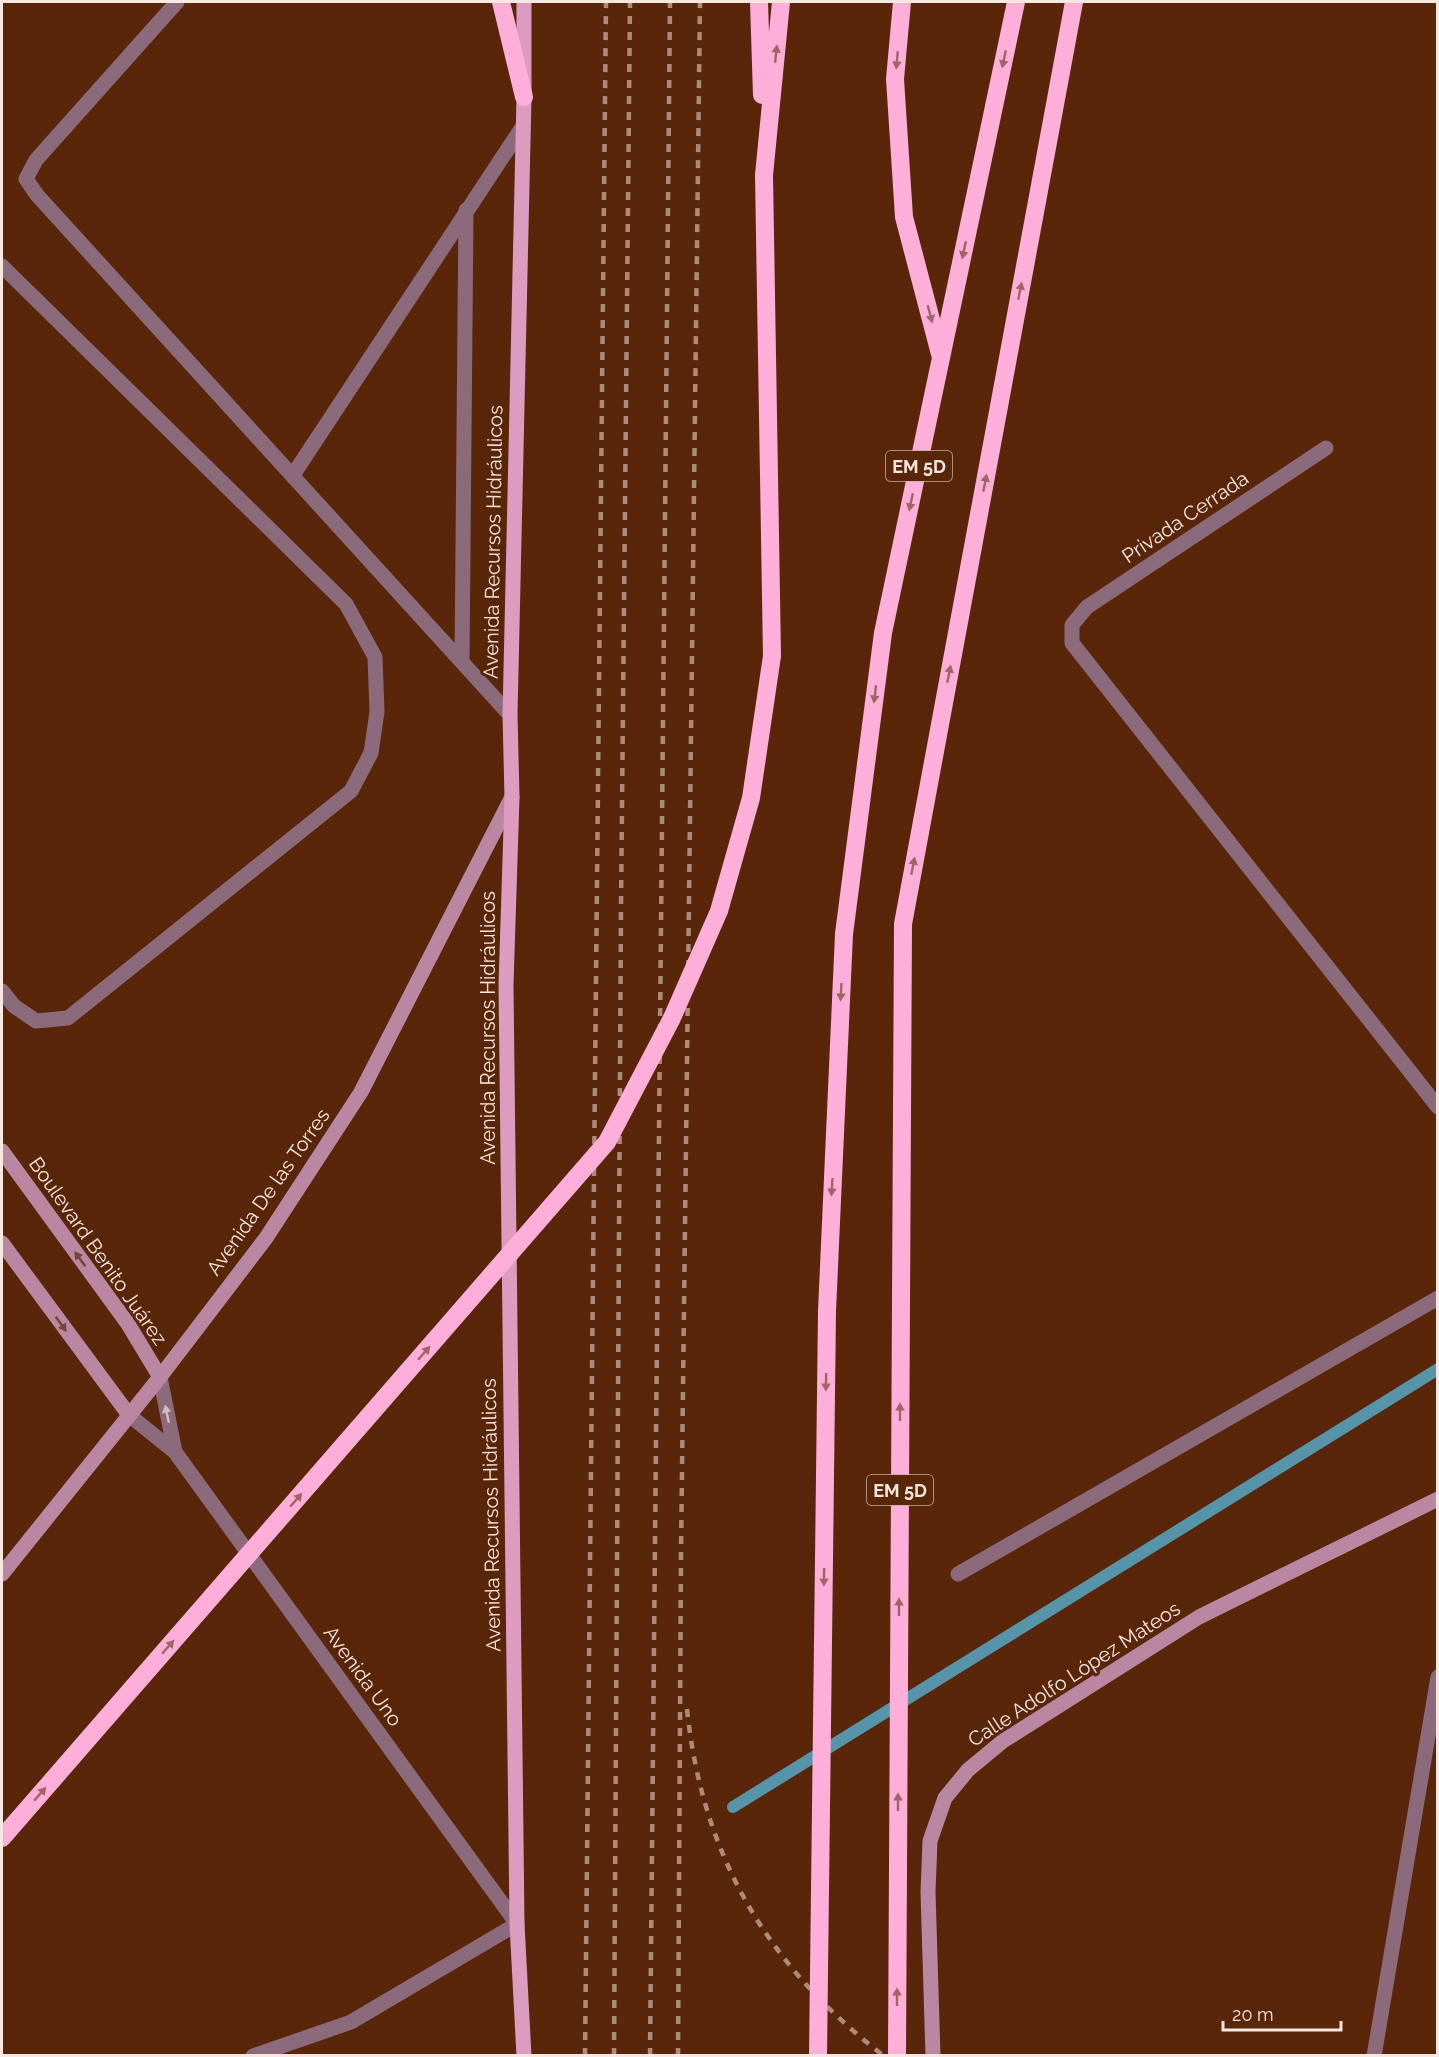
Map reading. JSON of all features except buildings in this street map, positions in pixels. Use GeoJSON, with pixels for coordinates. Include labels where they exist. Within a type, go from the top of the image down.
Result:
{"type":"FeatureCollection","features":[{"type":"Feature","properties":{"kind":"highway"},"geometry":{"type":"LineString","coordinates":[[501,2],[524,98]]}},
{"type":"Feature","properties":{"kind":"highway"},"geometry":{"type":"LineString","coordinates":[[2,1838],[607,1142],[672,1018],[719,911],[751,798],[772,656],[759,2]]}},
{"type":"Feature","properties":{"kind":"highway"},"geometry":{"type":"LineString","coordinates":[[764,175],[781,2]]}},
{"type":"Feature","properties":{"kind":"highway"},"geometry":{"type":"LineString","coordinates":[[902,2],[895,79],[904,218],[942,359]]}},
{"type":"Feature","properties":{"kind":"highway","name":"EM 5D"},"geometry":{"type":"LineString","coordinates":[[818,2055],[827,1311],[844,934],[883,633],[1016,2]]}},
{"type":"Feature","properties":{"kind":"highway","name":"EM 5D"},"geometry":{"type":"LineString","coordinates":[[897,2055],[903,924],[1074,2]]}},
{"type":"Feature","properties":{"kind":"main road","name":"Avenida Recursos Hidráulicos"},"geometry":{"type":"LineString","coordinates":[[524,2],[524,98],[510,715],[512,797],[506,985],[517,1924],[524,2055]]}},
{"type":"Feature","properties":{"kind":"main road","name":"Avenida De las Torres"},"geometry":{"type":"LineString","coordinates":[[2,1574],[160,1377],[266,1238],[362,1092],[512,797]]}},
{"type":"Feature","properties":{"kind":"main road","name":"Boulevard Benito Juárez"},"geometry":{"type":"LineString","coordinates":[[2,1151],[128,1324],[160,1377]]}},
{"type":"Feature","properties":{"kind":"main road"},"geometry":{"type":"LineString","coordinates":[[2,1243],[129,1415]]}},
{"type":"Feature","properties":{"kind":"main road","name":"Calle Adolfo López Mateos"},"geometry":{"type":"LineString","coordinates":[[933,2055],[928,1892],[930,1841],[945,1798],[968,1770],[1003,1741],[1198,1617],[1437,1498]]}},
{"type":"Feature","properties":{"kind":"street"},"geometry":{"type":"LineString","coordinates":[[177,2],[36,160],[26,179],[37,195],[510,715]]}},
{"type":"Feature","properties":{"kind":"street"},"geometry":{"type":"LineString","coordinates":[[293,475],[523,126]]}},
{"type":"Feature","properties":{"kind":"street"},"geometry":{"type":"LineString","coordinates":[[462,661],[466,210]]}},
{"type":"Feature","properties":{"kind":"street"},"geometry":{"type":"LineString","coordinates":[[2,266],[346,604],[375,657],[377,712],[371,753],[351,791],[68,1018],[36,1021],[14,1006],[2,991]]}},
{"type":"Feature","properties":{"kind":"street","name":"Privada Cerrada"},"geometry":{"type":"LineString","coordinates":[[1326,448],[1087,607],[1072,625],[1072,643],[1437,1107]]}},
{"type":"Feature","properties":{"kind":"street"},"geometry":{"type":"LineString","coordinates":[[958,1574],[1437,1298]]}},
{"type":"Feature","properties":{"kind":"street","name":"Avenida Uno"},"geometry":{"type":"LineString","coordinates":[[160,1377],[175,1452]]}},
{"type":"Feature","properties":{"kind":"street","name":"Avenida Uno"},"geometry":{"type":"LineString","coordinates":[[129,1415],[175,1452],[517,1924]]}},
{"type":"Feature","properties":{"kind":"street"},"geometry":{"type":"LineString","coordinates":[[1374,2055],[1437,1677]]}},
{"type":"Feature","properties":{"kind":"street"},"geometry":{"type":"LineString","coordinates":[[253,2055],[351,2022],[517,1924]]}},
{"type":"Feature","properties":{"kind":"waterway"},"geometry":{"type":"LineString","coordinates":[[733,1807],[1438,1369]]}},
{"type":"Feature","properties":{"kind":"railway"},"geometry":{"type":"LineString","coordinates":[[585,2056],[606,2]]}},
{"type":"Feature","properties":{"kind":"railway"},"geometry":{"type":"LineString","coordinates":[[614,2056],[621,908],[630,2]]}},
{"type":"Feature","properties":{"kind":"railway"},"geometry":{"type":"LineString","coordinates":[[650,2056],[670,2]]}},
{"type":"Feature","properties":{"kind":"railway"},"geometry":{"type":"LineString","coordinates":[[678,2056],[681,1553],[700,2]]}},
{"type":"Feature","properties":{"kind":"railway"},"geometry":{"type":"LineString","coordinates":[[687,1709],[695,1762],[708,1812],[725,1859],[747,1903],[774,1945],[806,1984],[843,2021],[884,2056]]}}]}
